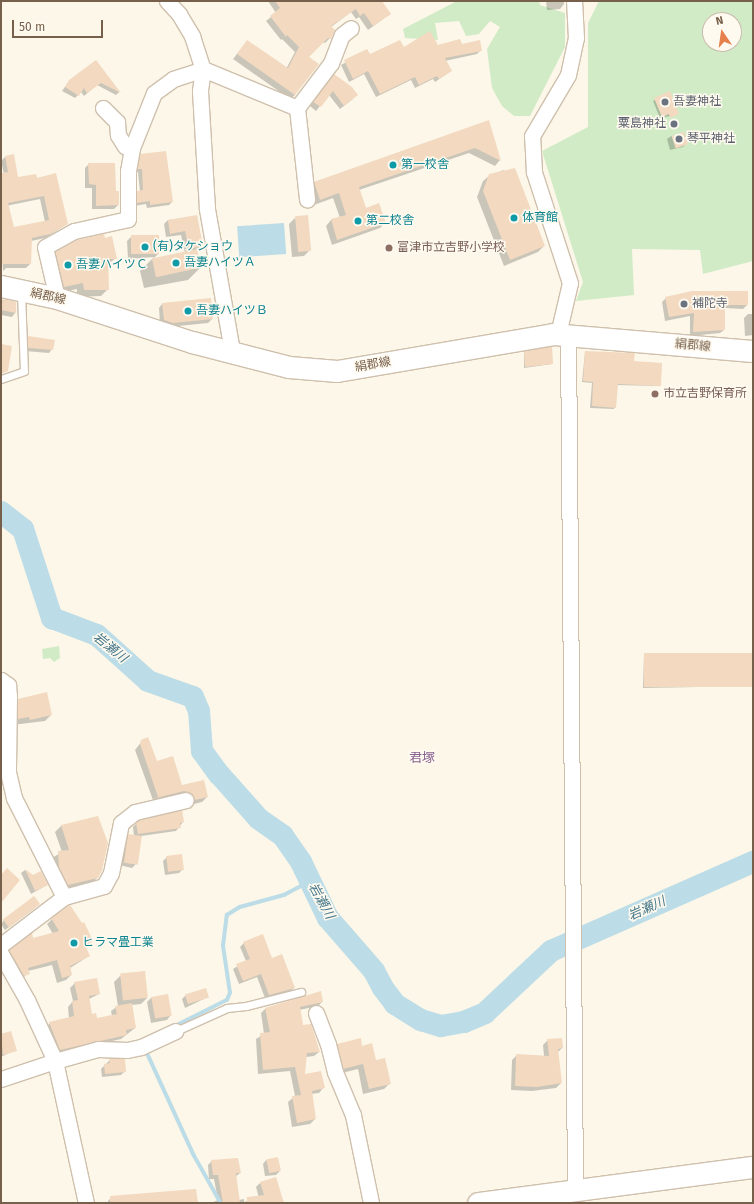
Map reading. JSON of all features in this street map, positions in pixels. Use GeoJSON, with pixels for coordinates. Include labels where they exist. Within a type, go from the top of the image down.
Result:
{"type":"FeatureCollection","features":[{"type":"Feature","properties":{"kind":"main road","name":"絹郡線"},"geometry":{"type":"LineString","coordinates":[[11,289],[57,298],[192,342],[232,351],[289,367],[337,371],[541,334],[563,334],[753,351]]}},
{"type":"Feature","properties":{"kind":"main road"},"geometry":{"type":"LineString","coordinates":[[478,1203],[753,1167]]}},
{"type":"Feature","properties":{"kind":"street"},"geometry":{"type":"LineString","coordinates":[[167,1],[179,14],[192,36],[203,69],[200,92],[206,209],[232,351]]}},
{"type":"Feature","properties":{"kind":"street"},"geometry":{"type":"LineString","coordinates":[[574,1],[576,38],[568,75],[532,136],[534,172],[570,283],[563,334],[575,1191]]}},
{"type":"Feature","properties":{"kind":"street"},"geometry":{"type":"LineString","coordinates":[[307,199],[297,108],[331,63],[342,35],[351,28]]}},
{"type":"Feature","properties":{"kind":"street"},"geometry":{"type":"LineString","coordinates":[[57,298],[45,247],[74,231],[128,219],[128,171],[132,148],[154,93],[173,79],[203,69],[297,108]]}},
{"type":"Feature","properties":{"kind":"street"},"geometry":{"type":"LineString","coordinates":[[104,108],[117,122],[118,135],[125,146],[132,148]]}},
{"type":"Feature","properties":{"kind":"street"},"geometry":{"type":"LineString","coordinates":[[1,680],[8,684],[10,696],[8,772],[14,798],[64,897]]}},
{"type":"Feature","properties":{"kind":"street"},"geometry":{"type":"LineString","coordinates":[[1,945],[64,897],[104,886],[111,874],[121,824],[135,812],[186,800]]}},
{"type":"Feature","properties":{"kind":"street"},"geometry":{"type":"LineString","coordinates":[[1,954],[27,1000],[55,1062],[86,1203]]}},
{"type":"Feature","properties":{"kind":"street"},"geometry":{"type":"LineString","coordinates":[[316,1013],[328,1044],[335,1072],[353,1114],[371,1203]]}},
{"type":"Feature","properties":{"kind":"street"},"geometry":{"type":"LineString","coordinates":[[1,1079],[98,1049],[127,1050],[146,1045],[176,1031]]}},
{"type":"Feature","properties":{"kind":"lane"},"geometry":{"type":"LineString","coordinates":[[1,379],[24,371],[11,289]]}},
{"type":"Feature","properties":{"kind":"lane"},"geometry":{"type":"LineString","coordinates":[[176,1031],[227,1008],[246,1006],[301,992]]}},
{"type":"Feature","properties":{"kind":"green space"},"geometry":{"type":"Polygon","coordinates":[[[457,1],[539,1],[540,5],[565,13],[565,47],[530,116],[514,116],[502,106],[492,88],[487,49],[500,27],[490,21],[479,34],[466,36],[459,21],[435,23],[438,40],[405,38],[403,29],[457,1]]]}},
{"type":"Feature","properties":{"kind":"green space"},"geometry":{"type":"Polygon","coordinates":[[[599,1],[753,1],[753,261],[703,274],[700,250],[632,249],[634,295],[576,301],[583,282],[542,151],[588,127],[588,23],[599,1]]]}},
{"type":"Feature","properties":{"kind":"green space"},"geometry":{"type":"Polygon","coordinates":[[[59,646],[60,658],[54,662],[50,658],[43,659],[42,649],[59,646]]]}},
{"type":"Feature","properties":{"kind":"water"},"geometry":{"type":"Polygon","coordinates":[[[284,223],[286,254],[239,257],[237,226],[284,223]]]}},
{"type":"Feature","properties":{"kind":"building"},"geometry":{"type":"Polygon","coordinates":[[[275,1],[382,1],[391,14],[373,26],[364,13],[360,16],[356,9],[331,26],[335,30],[331,39],[328,38],[309,57],[319,64],[295,95],[237,54],[247,40],[288,68],[299,47],[287,35],[286,37],[270,16],[280,8],[275,1]]]}},
{"type":"Feature","properties":{"kind":"building"},"geometry":{"type":"Polygon","coordinates":[[[430,31],[438,45],[460,39],[462,44],[480,40],[482,51],[445,58],[452,71],[439,79],[437,76],[419,85],[415,77],[380,94],[368,71],[353,79],[344,60],[367,49],[370,54],[400,40],[404,47],[430,31]]]}},
{"type":"Feature","properties":{"kind":"building"},"geometry":{"type":"Polygon","coordinates":[[[96,60],[121,93],[101,83],[87,93],[84,88],[79,96],[65,87],[69,80],[96,60]]]}},
{"type":"Feature","properties":{"kind":"building"},"geometry":{"type":"Polygon","coordinates":[[[334,74],[352,87],[358,95],[344,106],[333,91],[321,107],[313,102],[334,74]]]}},
{"type":"Feature","properties":{"kind":"building","name":"吾妻神社"},"geometry":{"type":"Polygon","coordinates":[[[670,91],[679,114],[670,118],[669,114],[662,117],[654,98],[670,91]]]}},
{"type":"Feature","properties":{"kind":"building","name":"第一校舎"},"geometry":{"type":"Polygon","coordinates":[[[489,120],[501,161],[475,148],[359,187],[366,208],[379,203],[386,223],[337,240],[331,219],[346,215],[339,193],[320,200],[314,182],[489,120]]]}},
{"type":"Feature","properties":{"kind":"building","name":"琴平神社"},"geometry":{"type":"Polygon","coordinates":[[[684,132],[688,144],[676,148],[672,136],[684,132]]]}},
{"type":"Feature","properties":{"kind":"building"},"geometry":{"type":"Polygon","coordinates":[[[166,151],[173,202],[150,205],[150,201],[137,203],[137,191],[143,190],[142,169],[137,169],[140,154],[166,151]]]}},
{"type":"Feature","properties":{"kind":"building"},"geometry":{"type":"Polygon","coordinates":[[[14,154],[18,177],[36,174],[37,178],[56,173],[68,224],[50,234],[32,238],[31,264],[1,264],[1,173],[8,172],[5,156],[14,154]],[[44,196],[8,203],[14,227],[49,220],[44,196]]]}},
{"type":"Feature","properties":{"kind":"building"},"geometry":{"type":"Polygon","coordinates":[[[88,163],[115,163],[116,191],[119,191],[119,205],[96,206],[96,185],[89,184],[88,163]]]}},
{"type":"Feature","properties":{"kind":"building","name":"体育館"},"geometry":{"type":"Polygon","coordinates":[[[515,168],[545,246],[510,260],[483,191],[489,174],[515,168]]]}},
{"type":"Feature","properties":{"kind":"building"},"geometry":{"type":"Polygon","coordinates":[[[197,215],[203,246],[189,249],[185,231],[170,234],[168,220],[197,215]]]}},
{"type":"Feature","properties":{"kind":"building"},"geometry":{"type":"Polygon","coordinates":[[[308,215],[311,251],[298,252],[295,216],[308,215]]]}},
{"type":"Feature","properties":{"kind":"building"},"geometry":{"type":"Polygon","coordinates":[[[104,234],[105,238],[112,236],[117,259],[108,259],[109,290],[84,290],[83,283],[64,287],[55,252],[77,240],[104,234]]]}},
{"type":"Feature","properties":{"kind":"building","name":"(有)タケショウ"},"geometry":{"type":"Polygon","coordinates":[[[131,235],[159,235],[159,254],[131,254],[131,235]]]}},
{"type":"Feature","properties":{"kind":"building","name":"吾妻ハイツＡ"},"geometry":{"type":"Polygon","coordinates":[[[197,249],[201,268],[156,277],[152,259],[197,249]]]}},
{"type":"Feature","properties":{"kind":"building"},"geometry":{"type":"Polygon","coordinates":[[[692,291],[748,291],[748,305],[725,305],[725,330],[693,332],[694,313],[669,317],[665,297],[692,291]]]}},
{"type":"Feature","properties":{"kind":"building","name":"吾妻ハイツＢ"},"geometry":{"type":"Polygon","coordinates":[[[211,298],[213,319],[173,323],[164,320],[162,303],[211,298]]]}},
{"type":"Feature","properties":{"kind":"building"},"geometry":{"type":"Polygon","coordinates":[[[3,299],[16,302],[16,313],[1,310],[3,299]]]}},
{"type":"Feature","properties":{"kind":"building"},"geometry":{"type":"Polygon","coordinates":[[[28,336],[55,340],[53,350],[28,348],[28,336]]]}},
{"type":"Feature","properties":{"kind":"building"},"geometry":{"type":"Polygon","coordinates":[[[1,344],[12,346],[8,371],[1,374],[1,344]]]}},
{"type":"Feature","properties":{"kind":"building"},"geometry":{"type":"Polygon","coordinates":[[[552,346],[553,364],[525,367],[524,351],[552,346]]]}},
{"type":"Feature","properties":{"kind":"building"},"geometry":{"type":"Polygon","coordinates":[[[585,351],[635,353],[634,361],[662,363],[661,386],[618,384],[616,408],[592,406],[593,382],[583,381],[585,351]]]}},
{"type":"Feature","properties":{"kind":"building"},"geometry":{"type":"Polygon","coordinates":[[[644,653],[753,653],[753,687],[644,687],[644,653]]]}},
{"type":"Feature","properties":{"kind":"building"},"geometry":{"type":"Polygon","coordinates":[[[47,692],[52,715],[30,720],[29,717],[18,719],[18,699],[47,692]]]}},
{"type":"Feature","properties":{"kind":"building"},"geometry":{"type":"Polygon","coordinates":[[[148,737],[157,761],[173,756],[182,785],[204,780],[208,797],[195,800],[192,794],[184,791],[152,799],[158,797],[140,744],[141,740],[148,737]]]}},
{"type":"Feature","properties":{"kind":"building"},"geometry":{"type":"Polygon","coordinates":[[[182,810],[184,822],[180,823],[181,828],[138,834],[136,823],[139,820],[182,810]]]}},
{"type":"Feature","properties":{"kind":"building"},"geometry":{"type":"Polygon","coordinates":[[[98,816],[108,843],[102,870],[98,878],[68,885],[59,868],[58,851],[69,850],[61,825],[98,816]]]}},
{"type":"Feature","properties":{"kind":"building"},"geometry":{"type":"Polygon","coordinates":[[[128,834],[142,836],[138,865],[124,863],[128,834]]]}},
{"type":"Feature","properties":{"kind":"building"},"geometry":{"type":"Polygon","coordinates":[[[182,854],[184,870],[168,872],[166,856],[182,854]]]}},
{"type":"Feature","properties":{"kind":"building"},"geometry":{"type":"Polygon","coordinates":[[[7,868],[20,880],[1,903],[1,875],[7,868]]]}},
{"type":"Feature","properties":{"kind":"building"},"geometry":{"type":"Polygon","coordinates":[[[25,869],[33,875],[41,871],[48,885],[35,891],[25,869]]]}},
{"type":"Feature","properties":{"kind":"building"},"geometry":{"type":"Polygon","coordinates":[[[34,896],[40,904],[9,927],[3,919],[34,896]]]}},
{"type":"Feature","properties":{"kind":"building"},"geometry":{"type":"Polygon","coordinates":[[[70,905],[82,923],[84,922],[93,941],[85,945],[90,956],[70,966],[72,975],[62,978],[57,960],[28,968],[30,974],[24,976],[9,950],[32,933],[33,938],[59,931],[51,918],[70,905]]]}},
{"type":"Feature","properties":{"kind":"building"},"geometry":{"type":"Polygon","coordinates":[[[263,934],[272,958],[282,954],[295,988],[269,995],[261,974],[243,981],[236,964],[250,959],[243,942],[263,934]]]}},
{"type":"Feature","properties":{"kind":"building"},"geometry":{"type":"Polygon","coordinates":[[[145,971],[148,998],[123,1000],[120,974],[145,971]]]}},
{"type":"Feature","properties":{"kind":"building"},"geometry":{"type":"Polygon","coordinates":[[[97,978],[100,994],[89,996],[92,1014],[96,1013],[97,1018],[117,1014],[115,1006],[132,1003],[136,1028],[126,1030],[127,1035],[60,1050],[49,1022],[74,1016],[72,1001],[78,1000],[74,982],[97,978]]]}},
{"type":"Feature","properties":{"kind":"building"},"geometry":{"type":"Polygon","coordinates":[[[206,988],[209,998],[188,1004],[185,994],[206,988]]]}},
{"type":"Feature","properties":{"kind":"building"},"geometry":{"type":"Polygon","coordinates":[[[321,991],[323,1002],[300,1007],[303,1025],[311,1024],[320,1052],[307,1053],[305,1074],[321,1071],[325,1088],[312,1091],[316,1119],[297,1123],[292,1096],[301,1095],[295,1067],[263,1070],[260,1033],[270,1032],[265,1008],[321,991]]]}},
{"type":"Feature","properties":{"kind":"building"},"geometry":{"type":"Polygon","coordinates":[[[168,994],[172,1016],[155,1019],[151,997],[168,994]]]}},
{"type":"Feature","properties":{"kind":"building"},"geometry":{"type":"Polygon","coordinates":[[[11,1031],[17,1051],[3,1055],[1,1034],[11,1031]]]}},
{"type":"Feature","properties":{"kind":"building"},"geometry":{"type":"Polygon","coordinates":[[[361,1038],[362,1046],[372,1043],[376,1060],[385,1058],[391,1084],[369,1089],[363,1064],[343,1069],[337,1044],[361,1038]]]}},
{"type":"Feature","properties":{"kind":"building"},"geometry":{"type":"Polygon","coordinates":[[[562,1038],[563,1048],[558,1049],[562,1083],[537,1087],[515,1086],[516,1054],[549,1056],[547,1039],[562,1038]]]}},
{"type":"Feature","properties":{"kind":"building"},"geometry":{"type":"Polygon","coordinates":[[[109,1059],[125,1059],[126,1072],[105,1074],[104,1064],[110,1063],[109,1059]]]}},
{"type":"Feature","properties":{"kind":"building"},"geometry":{"type":"Polygon","coordinates":[[[278,1157],[281,1171],[269,1173],[266,1159],[278,1157]]]}},
{"type":"Feature","properties":{"kind":"building"},"geometry":{"type":"Polygon","coordinates":[[[238,1158],[241,1173],[236,1173],[240,1203],[223,1203],[218,1175],[213,1175],[211,1160],[238,1158]]]}},
{"type":"Feature","properties":{"kind":"building"},"geometry":{"type":"Polygon","coordinates":[[[276,1177],[284,1203],[247,1203],[247,1197],[264,1195],[260,1182],[276,1177]]]}},
{"type":"Feature","properties":{"kind":"building"},"geometry":{"type":"Polygon","coordinates":[[[196,1189],[198,1203],[110,1203],[110,1196],[196,1189]]]}},
{"type":"Feature","properties":{"kind":"waterway","name":"岩瀬川"},"geometry":{"type":"LineString","coordinates":[[1,512],[23,529],[52,618],[97,635],[148,681],[193,697],[199,711],[202,751],[219,774],[259,819],[283,836],[301,862],[328,918],[374,971],[383,988],[395,1004],[421,1020],[441,1026],[464,1022],[485,1013],[551,951],[753,862]]}},
{"type":"Feature","properties":{"kind":"waterway"},"geometry":{"type":"LineString","coordinates":[[175,1026],[227,1000],[230,993],[223,946],[227,915],[240,907],[284,895],[310,881]]}},
{"type":"Feature","properties":{"kind":"waterway"},"geometry":{"type":"LineString","coordinates":[[145,1048],[194,1155],[221,1203]]}},
{"type":"Feature","properties":{"kind":"place","name":"吾妻神社"},"geometry":{"type":"Point","coordinates":[665,102]}},
{"type":"Feature","properties":{"kind":"place","name":"粟島神社"},"geometry":{"type":"Point","coordinates":[674,124]}},
{"type":"Feature","properties":{"kind":"place","name":"琴平神社"},"geometry":{"type":"Point","coordinates":[679,139]}},
{"type":"Feature","properties":{"kind":"place","name":"第一校舎"},"geometry":{"type":"Point","coordinates":[393,165]}},
{"type":"Feature","properties":{"kind":"place","name":"体育館"},"geometry":{"type":"Point","coordinates":[514,218]}},
{"type":"Feature","properties":{"kind":"place","name":"第二校舎"},"geometry":{"type":"Point","coordinates":[358,221]}},
{"type":"Feature","properties":{"kind":"place","name":"(有)タケショウ"},"geometry":{"type":"Point","coordinates":[145,247]}},
{"type":"Feature","properties":{"kind":"place","name":"富津市立吉野小学校"},"geometry":{"type":"Point","coordinates":[389,248]}},
{"type":"Feature","properties":{"kind":"place","name":"吾妻ハイツＡ"},"geometry":{"type":"Point","coordinates":[176,263]}},
{"type":"Feature","properties":{"kind":"place","name":"吾妻ハイツＣ"},"geometry":{"type":"Point","coordinates":[68,265]}},
{"type":"Feature","properties":{"kind":"place","name":"補陀寺"},"geometry":{"type":"Point","coordinates":[684,304]}},
{"type":"Feature","properties":{"kind":"place","name":"吾妻ハイツＢ"},"geometry":{"type":"Point","coordinates":[188,311]}},
{"type":"Feature","properties":{"kind":"place","name":"市立吉野保育所"},"geometry":{"type":"Point","coordinates":[655,394]}},
{"type":"Feature","properties":{"kind":"place","name":"ヒラマ畳工業"},"geometry":{"type":"Point","coordinates":[74,943]}},
{"type":"Feature","properties":{"kind":"district","name":"君塚"},"geometry":{"type":"Point","coordinates":[422,758]}}]}
